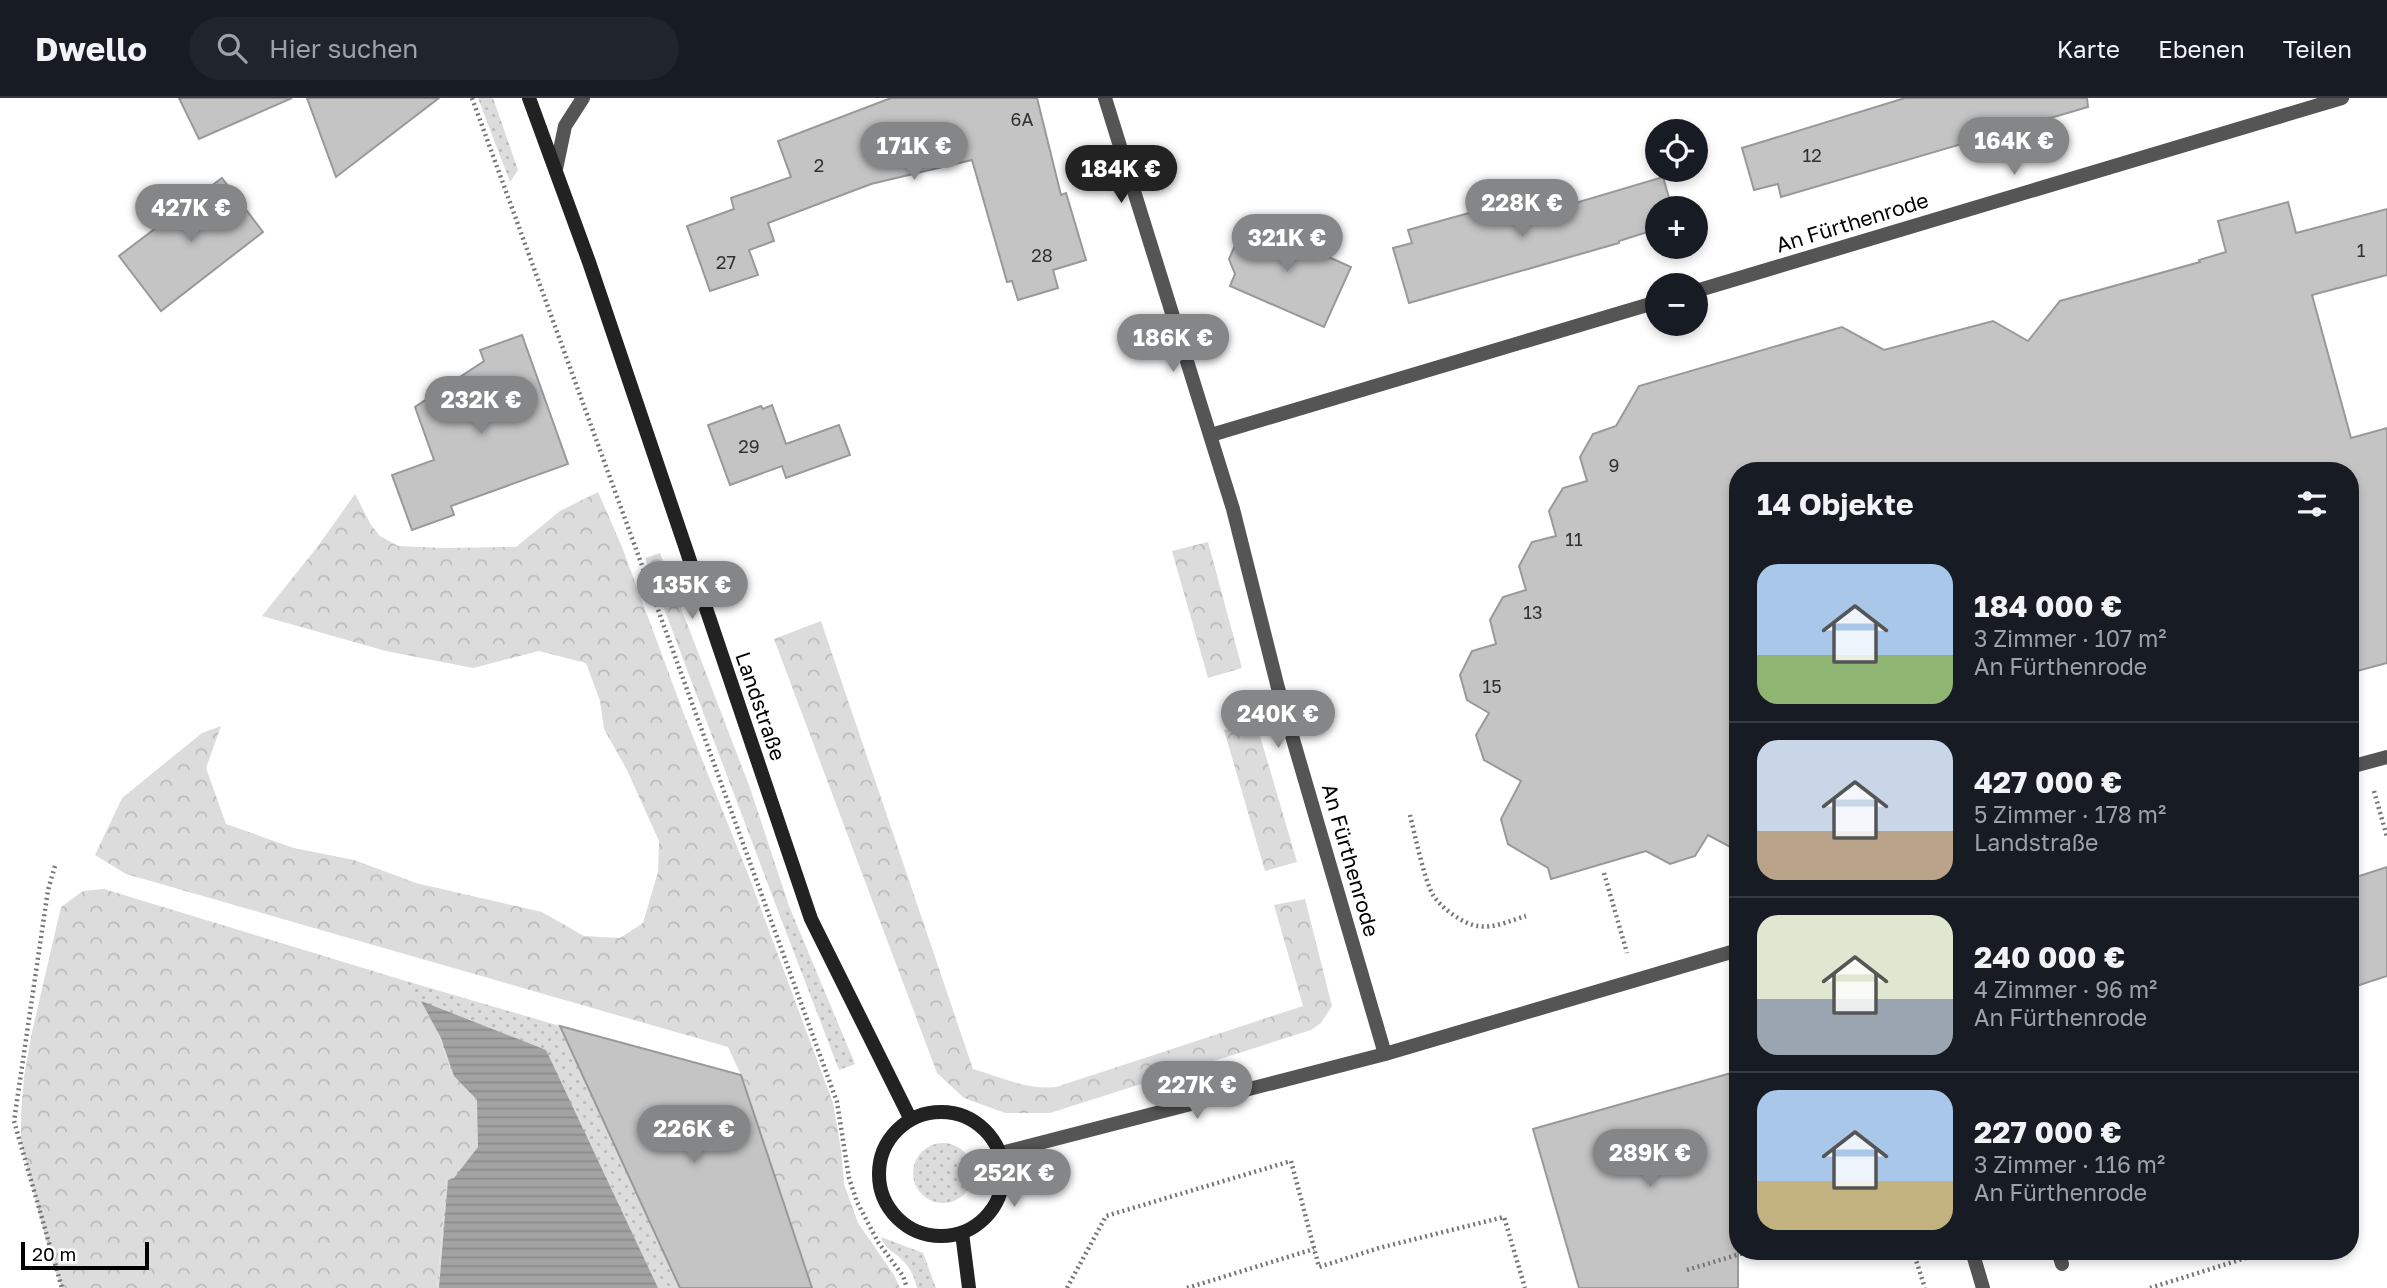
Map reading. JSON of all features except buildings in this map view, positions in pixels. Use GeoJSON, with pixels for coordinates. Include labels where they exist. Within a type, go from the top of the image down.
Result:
{"type":"FeatureCollection","features":[{"type":"Feature","properties":{"kind":"street","name":"Landstraße"},"geometry":{"type":"LineString","coordinates":[[530,98],[811,919],[911,1118]]}},
{"type":"Feature","properties":{"kind":"street"},"geometry":{"type":"LineString","coordinates":[[556,169],[565,126],[583,98]]}},
{"type":"Feature","properties":{"kind":"street","name":"An Fürthenrode"},"geometry":{"type":"LineString","coordinates":[[1105,98],[1233,509],[1278,688],[1385,1054]]}},
{"type":"Feature","properties":{"kind":"street","name":"An Fürthenrode"},"geometry":{"type":"LineString","coordinates":[[1708,287],[2342,98]]}},
{"type":"Feature","properties":{"kind":"street"},"geometry":{"type":"LineString","coordinates":[[1211,435],[1645,306]]}},
{"type":"Feature","properties":{"kind":"street"},"geometry":{"type":"LineString","coordinates":[[2359,765],[2387,757]]}},
{"type":"Feature","properties":{"kind":"street"},"geometry":{"type":"LineString","coordinates":[[1000,1153],[1385,1054],[1729,953]]}},
{"type":"Feature","properties":{"kind":"street"},"geometry":{"type":"LineString","coordinates":[[931,1112],[953,1112],[973,1120],[989,1134],[1000,1153],[1004,1177],[998,1201],[984,1221],[962,1233],[939,1237],[916,1232],[896,1219],[883,1200],[878,1177],[881,1154],[892,1133],[911,1118],[931,1112]]}},
{"type":"Feature","properties":{"kind":"street"},"geometry":{"type":"LineString","coordinates":[[962,1233],[969,1288]]}},
{"type":"Feature","properties":{"kind":"street"},"geometry":{"type":"LineString","coordinates":[[1975,1260],[1983,1288]]}},
{"type":"Feature","properties":{"kind":"path"},"geometry":{"type":"LineString","coordinates":[[472,98],[836,1102],[849,1178],[857,1202],[878,1242],[903,1276],[907,1288]]}},
{"type":"Feature","properties":{"kind":"path"},"geometry":{"type":"LineString","coordinates":[[2366,763],[2387,837]]}},
{"type":"Feature","properties":{"kind":"path"},"geometry":{"type":"LineString","coordinates":[[1410,815],[1433,896],[1450,911],[1463,921],[1479,927],[1526,916]]}},
{"type":"Feature","properties":{"kind":"path"},"geometry":{"type":"LineString","coordinates":[[55,866],[48,890],[14,1121],[62,1288]]}},
{"type":"Feature","properties":{"kind":"path"},"geometry":{"type":"LineString","coordinates":[[1604,873],[1635,981]]}},
{"type":"Feature","properties":{"kind":"path"},"geometry":{"type":"LineString","coordinates":[[1067,1288],[1106,1216],[1291,1161],[1320,1267],[1380,1248],[1504,1217],[1525,1288]]}},
{"type":"Feature","properties":{"kind":"path"},"geometry":{"type":"LineString","coordinates":[[1188,1288],[1314,1249]]}},
{"type":"Feature","properties":{"kind":"path"},"geometry":{"type":"LineString","coordinates":[[1687,1270],[1729,1257]]}},
{"type":"Feature","properties":{"kind":"path"},"geometry":{"type":"LineString","coordinates":[[1916,1260],[1925,1288]]}},
{"type":"Feature","properties":{"kind":"path"},"geometry":{"type":"LineString","coordinates":[[2150,1288],[2239,1260]]}},
{"type":"Feature","properties":{"kind":"green space"},"geometry":{"type":"Polygon","coordinates":[[[478,98],[493,98],[518,170],[510,182],[478,98]]]}},
{"type":"Feature","properties":{"kind":"green space"},"geometry":{"type":"Polygon","coordinates":[[[598,492],[622,547],[685,717],[748,874],[833,1103],[844,1184],[858,1223],[900,1288],[812,1288],[741,1075],[728,1047],[126,874],[95,855],[122,798],[202,733],[221,726],[206,768],[226,824],[294,848],[354,860],[416,883],[542,912],[584,936],[620,938],[643,923],[658,872],[659,841],[627,770],[604,729],[600,701],[586,663],[539,651],[473,668],[386,651],[262,616],[355,494],[371,525],[380,536],[398,546],[442,548],[516,547],[560,511],[598,492]]]}},
{"type":"Feature","properties":{"kind":"green space"},"geometry":{"type":"Polygon","coordinates":[[[1208,542],[1242,668],[1208,678],[1172,551],[1208,542]]]}},
{"type":"Feature","properties":{"kind":"green space"},"geometry":{"type":"Polygon","coordinates":[[[660,553],[750,788],[789,906],[778,911],[645,558],[660,553]]]}},
{"type":"Feature","properties":{"kind":"green space"},"geometry":{"type":"Polygon","coordinates":[[[821,621],[973,1069],[1024,1085],[1056,1087],[1303,1006],[1274,905],[1305,899],[1332,1006],[1321,1023],[1311,1030],[1050,1113],[1005,1113],[964,1098],[937,1073],[774,639],[821,621]]]}},
{"type":"Feature","properties":{"kind":"green space"},"geometry":{"type":"Polygon","coordinates":[[[1255,719],[1297,862],[1265,871],[1224,730],[1255,719]]]}},
{"type":"Feature","properties":{"kind":"green space"},"geometry":{"type":"Polygon","coordinates":[[[104,889],[406,981],[420,999],[439,1036],[452,1074],[476,1099],[476,1145],[447,1179],[437,1288],[62,1288],[51,1260],[21,1143],[24,1077],[61,907],[83,891],[104,889]]]}},
{"type":"Feature","properties":{"kind":"green space"},"geometry":{"type":"Polygon","coordinates":[[[789,906],[855,1064],[839,1070],[778,911],[789,906]]]}},
{"type":"Feature","properties":{"kind":"green space"},"geometry":{"type":"Polygon","coordinates":[[[406,981],[560,1026],[680,1288],[437,1288],[447,1179],[476,1099],[452,1074],[439,1036],[406,981]]]}},
{"type":"Feature","properties":{"kind":"green space"},"geometry":{"type":"Polygon","coordinates":[[[943,1143],[960,1148],[968,1156],[973,1173],[968,1190],[960,1198],[943,1203],[926,1198],[918,1190],[913,1173],[918,1156],[926,1148],[943,1143]]]}},
{"type":"Feature","properties":{"kind":"green space"},"geometry":{"type":"Polygon","coordinates":[[[881,1237],[923,1253],[936,1288],[917,1288],[909,1268],[885,1245],[881,1237]]]}},
{"type":"Feature","properties":{"kind":"shaded area"},"geometry":{"type":"Polygon","coordinates":[[[421,1001],[546,1050],[658,1288],[439,1288],[448,1180],[454,1178],[478,1147],[477,1100],[454,1076],[441,1038],[421,1001]]]}}]}
